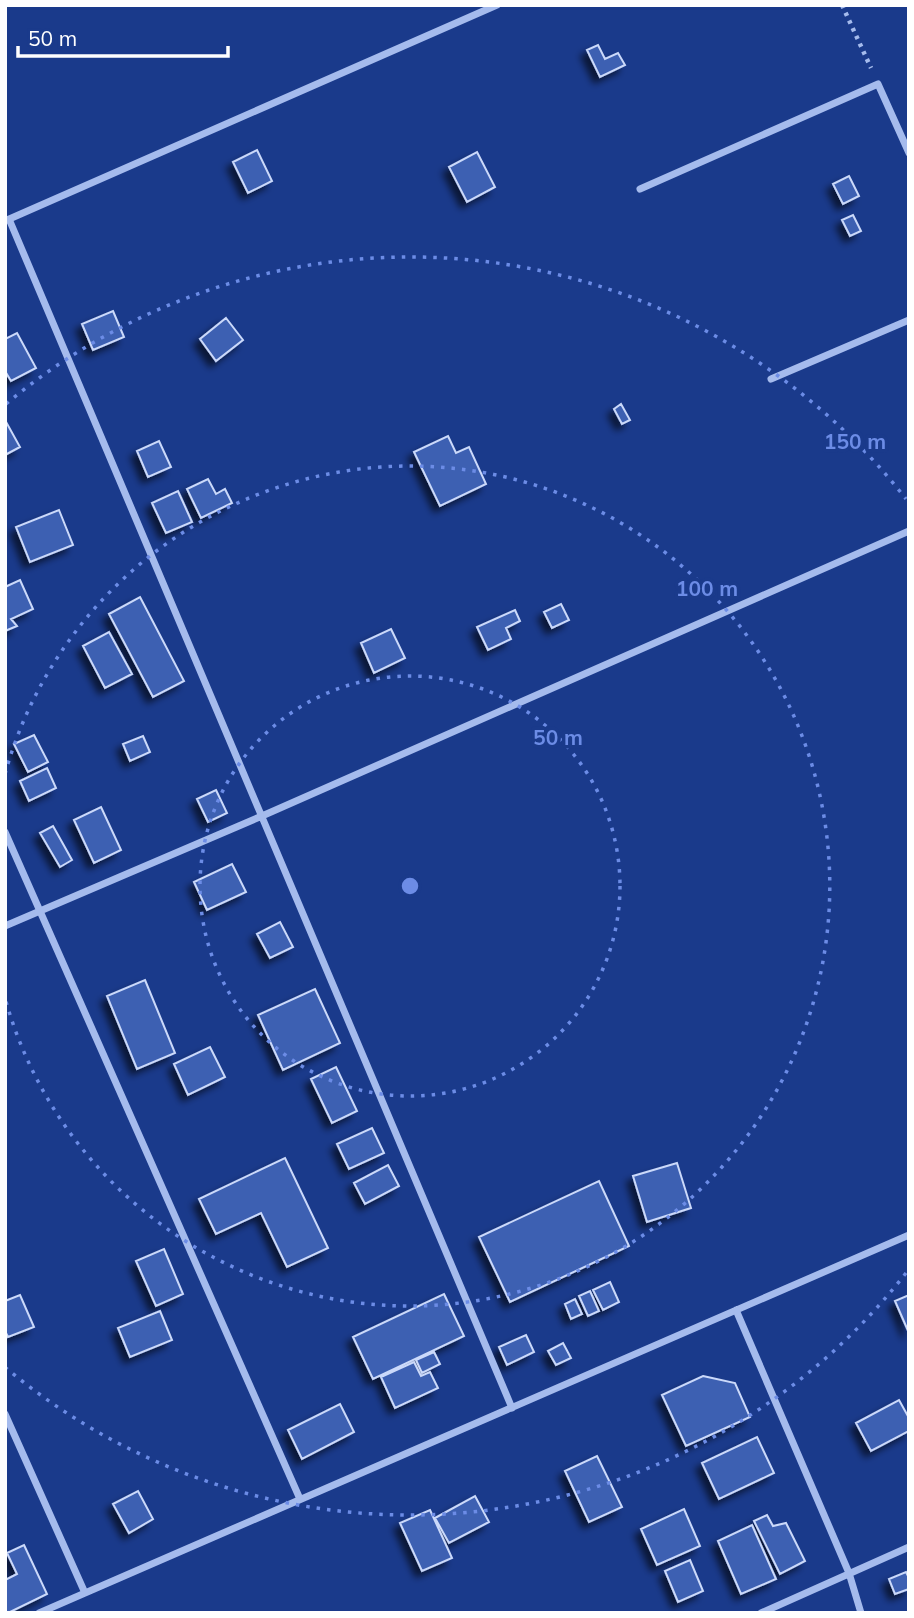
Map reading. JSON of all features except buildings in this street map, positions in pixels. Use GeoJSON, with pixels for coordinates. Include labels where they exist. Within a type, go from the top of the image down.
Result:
{"type":"FeatureCollection","features":[{"type":"Feature","properties":{"kind":"street"},"geometry":{"type":"LineString","coordinates":[[497,5],[7,220],[512,1408]]}},
{"type":"Feature","properties":{"kind":"street"},"geometry":{"type":"LineString","coordinates":[[640,188],[878,84],[909,153]]}},
{"type":"Feature","properties":{"kind":"street"},"geometry":{"type":"LineString","coordinates":[[771,379],[909,320]]}},
{"type":"Feature","properties":{"kind":"street"},"geometry":{"type":"LineString","coordinates":[[5,926],[262,816],[909,531]]}},
{"type":"Feature","properties":{"kind":"street"},"geometry":{"type":"LineString","coordinates":[[5,832],[300,1499]]}},
{"type":"Feature","properties":{"kind":"street"},"geometry":{"type":"LineString","coordinates":[[39,1613],[909,1235]]}},
{"type":"Feature","properties":{"kind":"street"},"geometry":{"type":"LineString","coordinates":[[736,1310],[849,1573],[861,1613]]}},
{"type":"Feature","properties":{"kind":"street"},"geometry":{"type":"LineString","coordinates":[[5,1414],[85,1593]]}},
{"type":"Feature","properties":{"kind":"street"},"geometry":{"type":"LineString","coordinates":[[761,1613],[909,1546]]}},
{"type":"Feature","properties":{"kind":"path"},"geometry":{"type":"LineString","coordinates":[[842,5],[878,84]]}}]}
